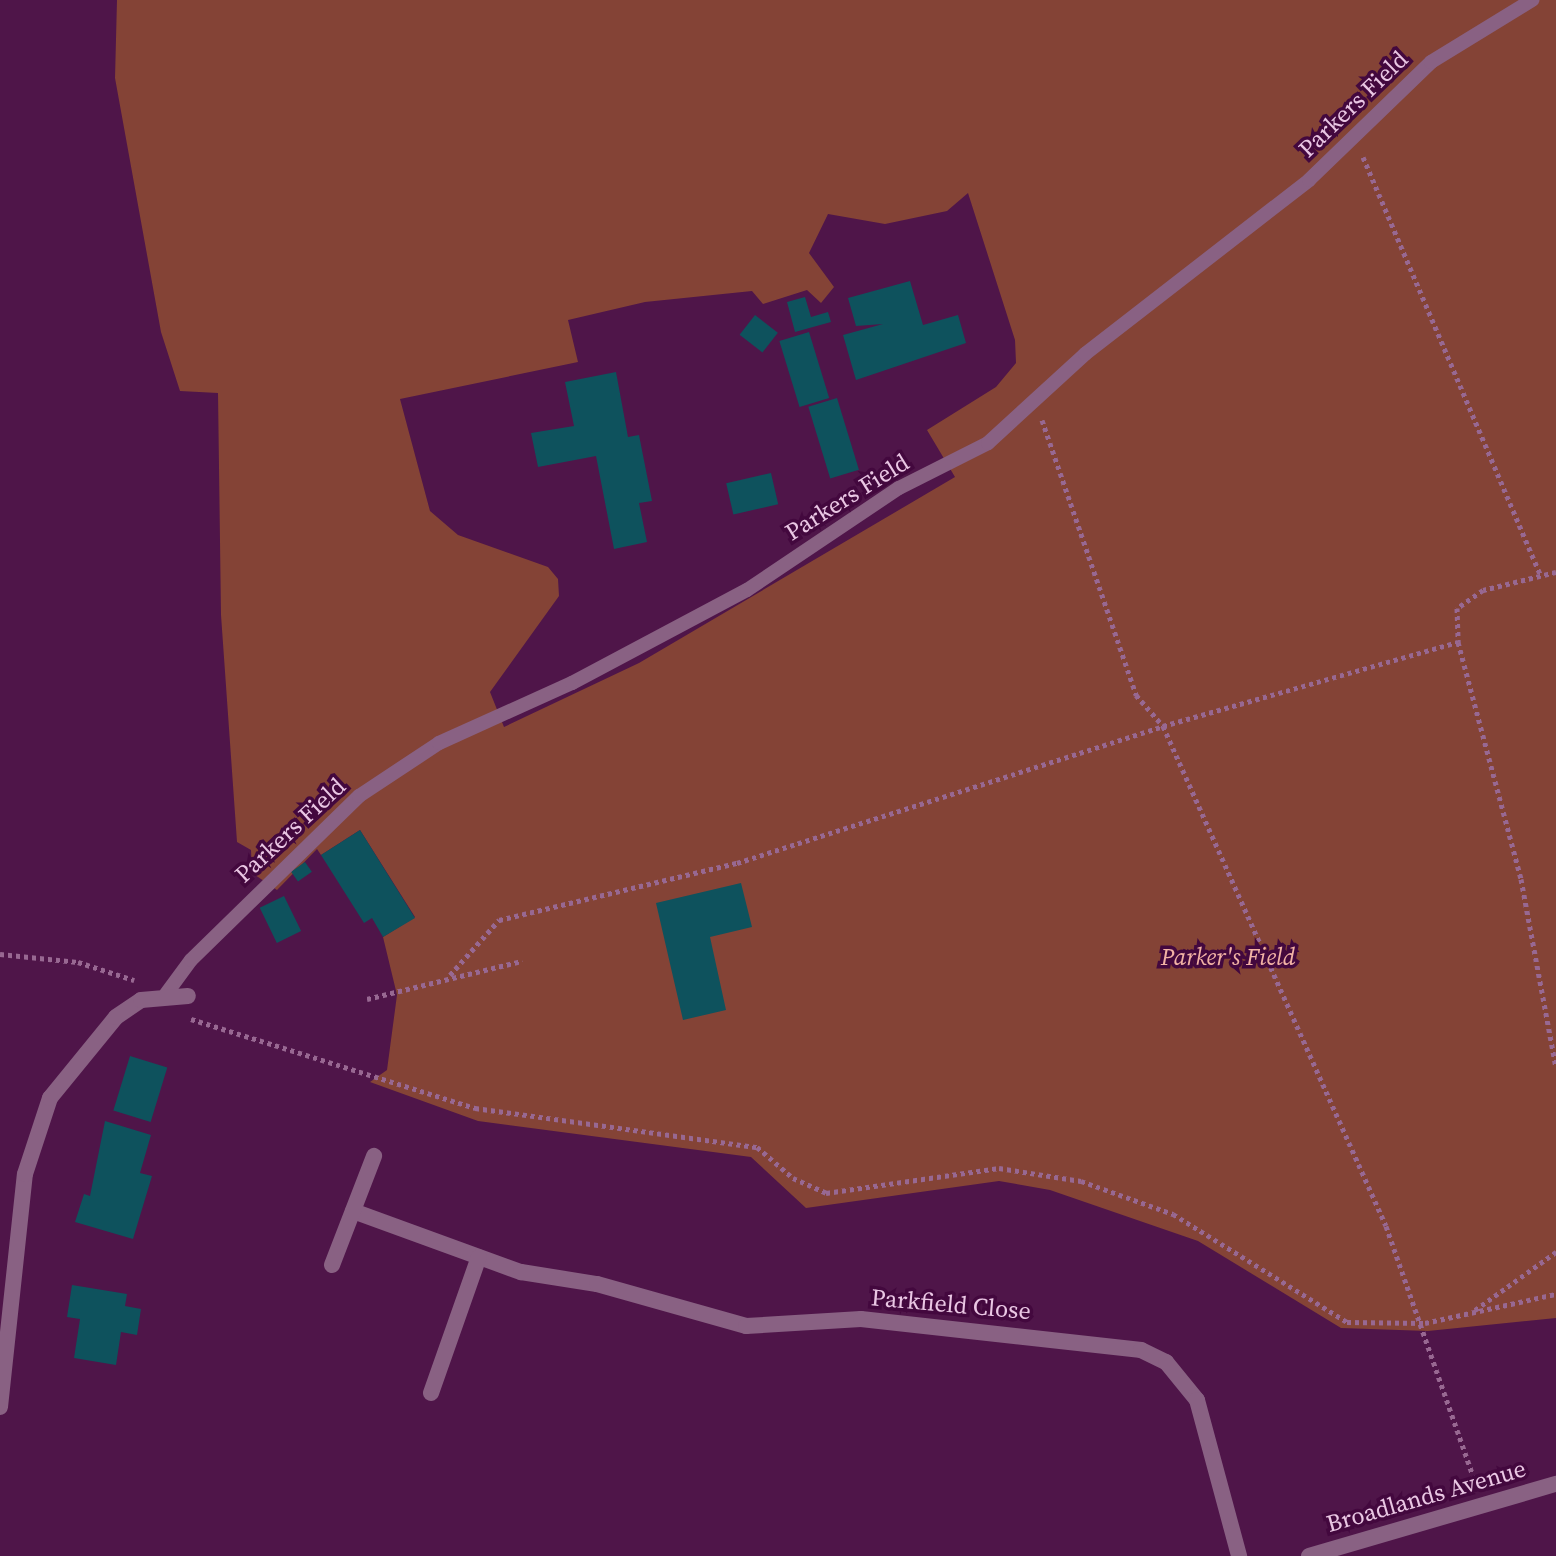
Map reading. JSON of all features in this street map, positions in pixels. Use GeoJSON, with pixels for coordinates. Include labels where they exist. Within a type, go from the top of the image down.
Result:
{"type":"FeatureCollection","features":[{"type":"Feature","properties":{"kind":"street"},"geometry":{"type":"LineString","coordinates":[[0,1407],[25,1174],[46,1107],[93,1039],[149,999],[166,994],[188,996]]}},
{"type":"Feature","properties":{"kind":"street"},"geometry":{"type":"LineString","coordinates":[[332,1265],[374,1156]]}},
{"type":"Feature","properties":{"kind":"street","name":"Parkfield Close"},"geometry":{"type":"LineString","coordinates":[[353,1211],[479,1257],[746,1326],[861,1319],[1141,1350],[1166,1362],[1197,1400],[1239,1556]]}},
{"type":"Feature","properties":{"kind":"street"},"geometry":{"type":"LineString","coordinates":[[431,1393],[479,1257]]}},
{"type":"Feature","properties":{"kind":"street","name":"Broadlands Avenue"},"geometry":{"type":"LineString","coordinates":[[1309,1556],[1482,1500],[1556,1484]]}},
{"type":"Feature","properties":{"kind":"lane","name":"Parkers Field"},"geometry":{"type":"LineString","coordinates":[[166,994],[191,960],[359,796],[439,743],[572,683],[747,590],[899,488],[988,443],[1035,398],[1355,137],[1431,62],[1532,0]]}},
{"type":"Feature","properties":{"kind":"path"},"geometry":{"type":"LineString","coordinates":[[1355,137],[1541,576]]}},
{"type":"Feature","properties":{"kind":"path"},"geometry":{"type":"LineString","coordinates":[[1035,398],[1136,695],[1163,726],[1425,1323],[1429,1358],[1482,1500]]}},
{"type":"Feature","properties":{"kind":"path"},"geometry":{"type":"LineString","coordinates":[[1556,572],[1483,590],[1457,608],[1458,642],[1521,879],[1556,1067]]}},
{"type":"Feature","properties":{"kind":"path"},"geometry":{"type":"LineString","coordinates":[[450,975],[499,920],[737,863],[1163,726],[1458,642]]}},
{"type":"Feature","properties":{"kind":"path"},"geometry":{"type":"LineString","coordinates":[[0,954],[126,973],[149,999],[289,1054],[475,1108],[757,1147],[793,1178],[826,1193],[999,1168],[1081,1181],[1173,1214],[1347,1322],[1425,1323],[1556,1294]]}},
{"type":"Feature","properties":{"kind":"path"},"geometry":{"type":"LineString","coordinates":[[367,999],[450,975],[522,961]]}},
{"type":"Feature","properties":{"kind":"path"},"geometry":{"type":"LineString","coordinates":[[1471,1312],[1556,1252]]}},
{"type":"Feature","properties":{"kind":"green space","name":"Parker's Field"},"geometry":{"type":"Polygon","coordinates":[[[117,0],[1556,0],[1556,1318],[1428,1331],[1341,1328],[1198,1241],[1050,1190],[999,1181],[806,1208],[751,1157],[478,1121],[370,1082],[387,1070],[397,995],[383,937],[415,917],[360,830],[321,855],[317,849],[277,890],[252,873],[251,850],[237,842],[221,615],[218,393],[180,391],[161,332],[115,78],[117,0]],[[968,193],[947,211],[885,224],[828,214],[809,253],[834,287],[821,303],[807,290],[763,304],[752,291],[645,302],[568,320],[578,362],[400,399],[430,511],[458,535],[548,567],[558,579],[559,596],[490,692],[504,727],[639,663],[955,477],[927,430],[996,387],[1016,363],[1015,340],[968,193]]]}},
{"type":"Feature","properties":{"kind":"building"},"geometry":{"type":"Polygon","coordinates":[[[910,281],[923,325],[958,315],[966,343],[856,380],[843,335],[883,324],[856,326],[848,298],[910,281]]]}},
{"type":"Feature","properties":{"kind":"building"},"geometry":{"type":"Polygon","coordinates":[[[805,297],[811,317],[828,312],[831,322],[795,332],[787,302],[805,297]]]}},
{"type":"Feature","properties":{"kind":"building"},"geometry":{"type":"Polygon","coordinates":[[[755,315],[778,333],[762,353],[740,335],[755,315]]]}},
{"type":"Feature","properties":{"kind":"building"},"geometry":{"type":"Polygon","coordinates":[[[809,332],[829,398],[800,407],[779,341],[809,332]]]}},
{"type":"Feature","properties":{"kind":"building"},"geometry":{"type":"Polygon","coordinates":[[[616,372],[628,437],[639,435],[652,501],[639,503],[647,542],[614,549],[596,456],[538,467],[531,433],[574,426],[565,382],[616,372]]]}},
{"type":"Feature","properties":{"kind":"building"},"geometry":{"type":"Polygon","coordinates":[[[837,398],[859,470],[830,478],[808,407],[837,398]]]}},
{"type":"Feature","properties":{"kind":"building"},"geometry":{"type":"Polygon","coordinates":[[[771,473],[778,504],[733,515],[726,483],[771,473]]]}},
{"type":"Feature","properties":{"kind":"building"},"geometry":{"type":"Polygon","coordinates":[[[360,830],[415,918],[383,937],[372,918],[364,923],[321,855],[360,830]]]}},
{"type":"Feature","properties":{"kind":"building"},"geometry":{"type":"Polygon","coordinates":[[[305,862],[312,872],[298,882],[291,872],[305,862]]]}},
{"type":"Feature","properties":{"kind":"building"},"geometry":{"type":"Polygon","coordinates":[[[741,883],[752,927],[710,937],[726,1010],[683,1020],[656,903],[741,883]]]}},
{"type":"Feature","properties":{"kind":"building"},"geometry":{"type":"Polygon","coordinates":[[[284,896],[301,931],[277,943],[260,908],[284,896]]]}},
{"type":"Feature","properties":{"kind":"building"},"geometry":{"type":"Polygon","coordinates":[[[130,1056],[167,1067],[151,1122],[113,1111],[130,1056]]]}},
{"type":"Feature","properties":{"kind":"building"},"geometry":{"type":"Polygon","coordinates":[[[105,1121],[151,1135],[140,1173],[152,1176],[133,1239],[75,1222],[84,1194],[90,1196],[105,1121]]]}},
{"type":"Feature","properties":{"kind":"building"},"geometry":{"type":"Polygon","coordinates":[[[72,1285],[127,1294],[125,1306],[141,1309],[137,1335],[121,1332],[116,1365],[74,1358],[80,1319],[67,1317],[72,1285]]]}}]}
